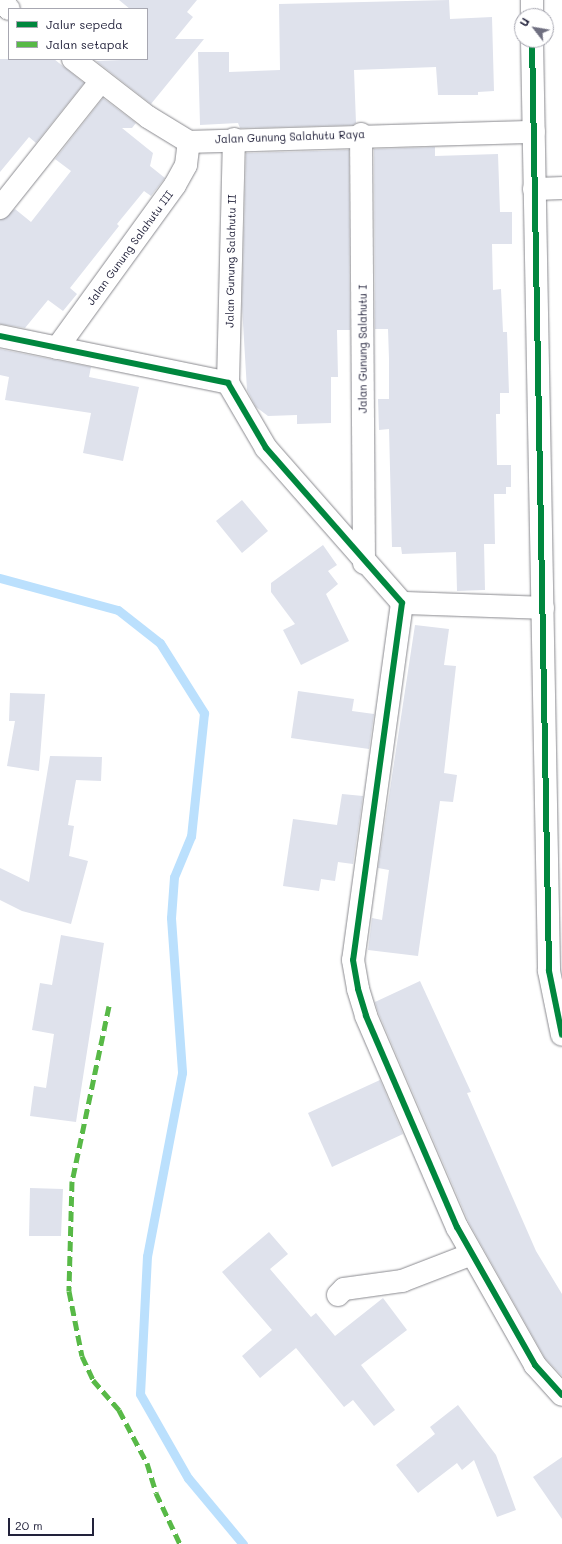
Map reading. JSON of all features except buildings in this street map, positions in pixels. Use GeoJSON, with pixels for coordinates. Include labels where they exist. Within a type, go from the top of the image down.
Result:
{"type":"FeatureCollection","features":[{"type":"Feature","properties":{"kind":"street"},"geometry":{"type":"LineString","coordinates":[[0,2],[8,8]]}},
{"type":"Feature","properties":{"kind":"street"},"geometry":{"type":"LineString","coordinates":[[532,48],[543,608],[553,774],[549,971],[562,1035]]}},
{"type":"Feature","properties":{"kind":"street"},"geometry":{"type":"LineString","coordinates":[[74,60],[148,117],[189,142]]}},
{"type":"Feature","properties":{"kind":"street"},"geometry":{"type":"LineString","coordinates":[[0,208],[101,81]]}},
{"type":"Feature","properties":{"kind":"street","name":"Jalan Gunung Salahutu Raya"},"geometry":{"type":"LineString","coordinates":[[189,142],[361,134],[534,132]]}},
{"type":"Feature","properties":{"kind":"street","name":"Jalan Gunung Salahutu I"},"geometry":{"type":"LineString","coordinates":[[361,134],[364,563]]}},
{"type":"Feature","properties":{"kind":"street","name":"Jalan Gunung Salahutu II"},"geometry":{"type":"LineString","coordinates":[[228,383],[234,139]]}},
{"type":"Feature","properties":{"kind":"street","name":"Jalan Gunung Salahutu III"},"geometry":{"type":"LineString","coordinates":[[58,348],[175,185],[186,165],[189,142]]}},
{"type":"Feature","properties":{"kind":"street"},"geometry":{"type":"LineString","coordinates":[[534,189],[562,188]]}},
{"type":"Feature","properties":{"kind":"street"},"geometry":{"type":"LineString","coordinates":[[0,336],[228,383],[266,448],[364,563],[402,603],[543,608]]}},
{"type":"Feature","properties":{"kind":"street"},"geometry":{"type":"LineString","coordinates":[[402,603],[354,960],[366,1016],[432,1172],[472,1254],[535,1365],[562,1395]]}},
{"type":"Feature","properties":{"kind":"street"},"geometry":{"type":"LineString","coordinates":[[338,1296],[344,1289],[402,1281],[472,1254]]}},
{"type":"Feature","properties":{"kind":"waterway"},"geometry":{"type":"LineString","coordinates":[[0,578],[118,610],[160,643],[204,713],[191,836],[174,877],[171,918],[182,1073],[147,1256],[140,1394],[188,1478],[243,1544]]}},
{"type":"Feature","properties":{"kind":"marked path"},"geometry":{"type":"LineString","coordinates":[[109,1006],[72,1181],[69,1291],[82,1356],[93,1380],[119,1410],[147,1463],[156,1493],[180,1544]]}},
{"type":"Feature","properties":{"kind":"cycle path"},"geometry":{"type":"LineString","coordinates":[[532,48],[549,971],[562,1035]]}},
{"type":"Feature","properties":{"kind":"cycle path"},"geometry":{"type":"LineString","coordinates":[[0,336],[228,383],[266,448],[402,603],[353,960],[358,989],[366,1016],[457,1227],[535,1365],[562,1395]]}}]}
